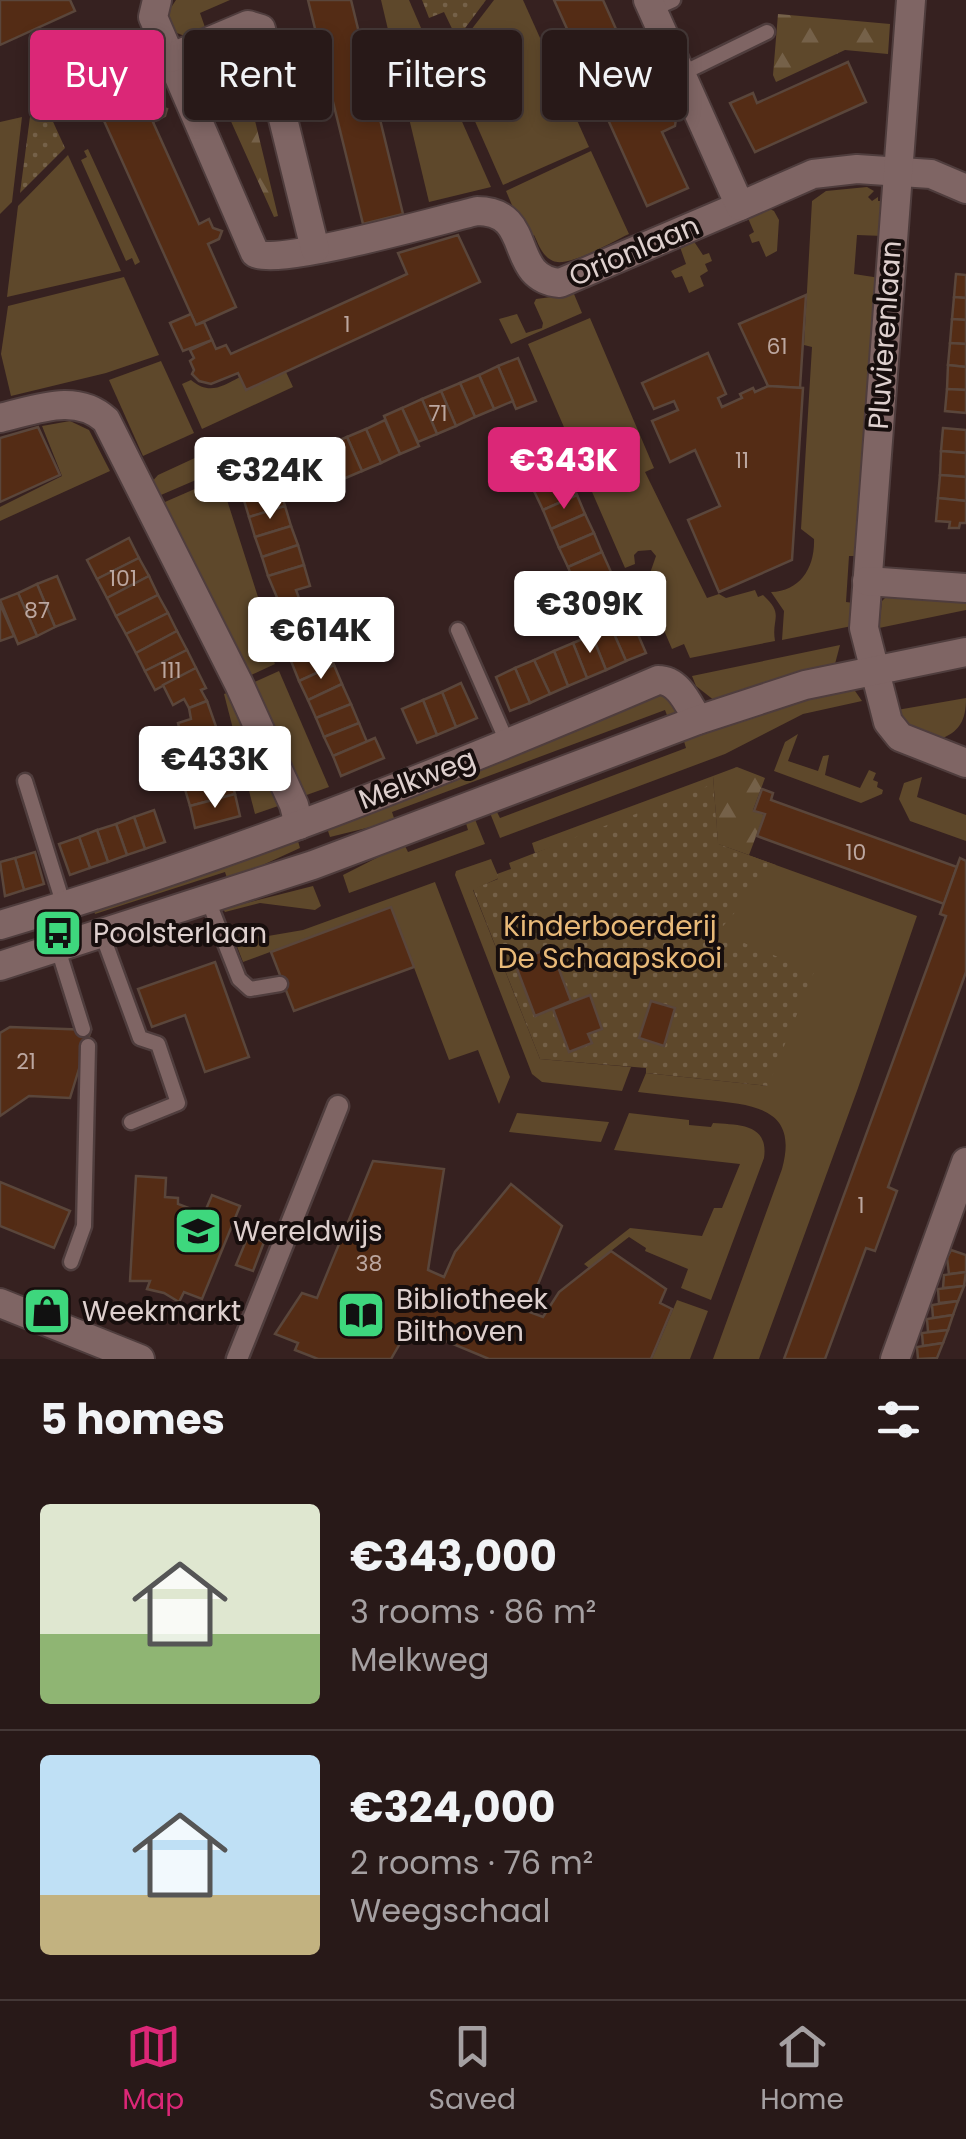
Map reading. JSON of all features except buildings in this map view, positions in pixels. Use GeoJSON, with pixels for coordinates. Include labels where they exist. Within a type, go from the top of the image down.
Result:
{"type":"FeatureCollection","features":[{"type":"Feature","properties":{"kind":"street","name":"Pluvierenlaan"},"geometry":{"type":"LineString","coordinates":[[911,0],[864,628],[888,722],[900,737],[966,763]]}},
{"type":"Feature","properties":{"kind":"street"},"geometry":{"type":"LineString","coordinates":[[157,1],[153,17],[170,58],[254,253],[264,258],[315,250],[261,28],[248,24],[170,58]]}},
{"type":"Feature","properties":{"kind":"street"},"geometry":{"type":"LineString","coordinates":[[658,3],[667,30]]}},
{"type":"Feature","properties":{"kind":"street"},"geometry":{"type":"LineString","coordinates":[[687,87],[740,206]]}},
{"type":"Feature","properties":{"kind":"street","name":"Orionlaan"},"geometry":{"type":"LineString","coordinates":[[315,250],[477,211],[503,214],[534,275],[560,283],[813,174],[896,170],[930,174],[966,189]]}},
{"type":"Feature","properties":{"kind":"street"},"geometry":{"type":"LineString","coordinates":[[0,418],[61,404],[88,407],[106,420],[240,684],[299,824]]}},
{"type":"Feature","properties":{"kind":"street"},"geometry":{"type":"LineString","coordinates":[[868,581],[966,588]]}},
{"type":"Feature","properties":{"kind":"street","name":"Melkweg"},"geometry":{"type":"LineString","coordinates":[[0,966],[313,865],[698,720],[805,684],[966,652]]}},
{"type":"Feature","properties":{"kind":"street","name":"Melkweg"},"geometry":{"type":"LineString","coordinates":[[0,924],[64,906],[299,824],[508,744],[658,680],[677,686],[698,720]]}},
{"type":"Feature","properties":{"kind":"street"},"geometry":{"type":"LineString","coordinates":[[237,1359],[338,1106]]}},
{"type":"Feature","properties":{"kind":"street"},"geometry":{"type":"LineString","coordinates":[[895,1359],[966,1162]]}},
{"type":"Feature","properties":{"kind":"street"},"geometry":{"type":"LineString","coordinates":[[0,1303],[140,1359]]}},
{"type":"Feature","properties":{"kind":"lane"},"geometry":{"type":"LineString","coordinates":[[687,71],[768,32]]}},
{"type":"Feature","properties":{"kind":"lane"},"geometry":{"type":"LineString","coordinates":[[458,630],[508,744]]}},
{"type":"Feature","properties":{"kind":"lane"},"geometry":{"type":"LineString","coordinates":[[25,782],[64,906]]}},
{"type":"Feature","properties":{"kind":"lane"},"geometry":{"type":"LineString","coordinates":[[208,900],[239,978],[250,989],[280,984]]}},
{"type":"Feature","properties":{"kind":"lane"},"geometry":{"type":"LineString","coordinates":[[102,934],[140,1038],[158,1044],[178,1103],[130,1122]]}},
{"type":"Feature","properties":{"kind":"lane"},"geometry":{"type":"LineString","coordinates":[[58,949],[83,1029]]}},
{"type":"Feature","properties":{"kind":"lane"},"geometry":{"type":"LineString","coordinates":[[71,1262],[84,1226],[88,1046]]}},
{"type":"Feature","properties":{"kind":"green space"},"geometry":{"type":"Polygon","coordinates":[[[176,0],[230,0],[200,13],[206,30],[184,30],[184,36],[172,31],[166,15],[176,0]]]}},
{"type":"Feature","properties":{"kind":"green space"},"geometry":{"type":"Polygon","coordinates":[[[381,0],[409,0],[422,30],[388,30],[381,0]]]}},
{"type":"Feature","properties":{"kind":"green space"},"geometry":{"type":"Polygon","coordinates":[[[422,0],[486,0],[464,30],[453,30],[444,12],[429,18],[422,0]]]}},
{"type":"Feature","properties":{"kind":"green space"},"geometry":{"type":"Polygon","coordinates":[[[494,0],[523,0],[542,42],[542,120],[577,120],[589,147],[503,185],[474,120],[522,120],[522,30],[471,30],[494,0]]]}},
{"type":"Feature","properties":{"kind":"green space"},"geometry":{"type":"Polygon","coordinates":[[[778,14],[890,24],[888,54],[845,50],[776,82],[773,75],[778,14]]]}},
{"type":"Feature","properties":{"kind":"green space"},"geometry":{"type":"Polygon","coordinates":[[[22,117],[12,202],[0,214],[0,122],[22,117]]]}},
{"type":"Feature","properties":{"kind":"green space"},"geometry":{"type":"Polygon","coordinates":[[[30,117],[30,120],[52,120],[65,148],[20,193],[30,117]]]}},
{"type":"Feature","properties":{"kind":"green space"},"geometry":{"type":"Polygon","coordinates":[[[230,120],[255,120],[278,216],[274,217],[230,120]]]}},
{"type":"Feature","properties":{"kind":"green space"},"geometry":{"type":"Polygon","coordinates":[[[409,120],[461,120],[491,187],[429,202],[409,120]]]}},
{"type":"Feature","properties":{"kind":"green space"},"geometry":{"type":"Polygon","coordinates":[[[88,149],[140,262],[135,265],[132,258],[126,261],[81,160],[87,157],[84,151],[88,149]]]}},
{"type":"Feature","properties":{"kind":"green space"},"geometry":{"type":"Polygon","coordinates":[[[591,151],[629,234],[569,261],[553,261],[543,253],[534,235],[526,238],[506,191],[591,151]]]}},
{"type":"Feature","properties":{"kind":"green space"},"geometry":{"type":"Polygon","coordinates":[[[68,155],[121,271],[7,297],[18,206],[68,155]]]}},
{"type":"Feature","properties":{"kind":"green space"},"geometry":{"type":"Polygon","coordinates":[[[867,187],[874,191],[868,197],[872,201],[878,197],[878,201],[885,201],[883,236],[857,235],[854,274],[880,278],[858,556],[849,556],[846,602],[854,603],[852,626],[782,640],[784,611],[771,592],[798,582],[814,550],[814,539],[801,529],[812,347],[804,345],[812,201],[826,191],[867,187]]]}},
{"type":"Feature","properties":{"kind":"green space"},"geometry":{"type":"Polygon","coordinates":[[[768,208],[779,220],[777,251],[766,257],[759,241],[752,243],[749,235],[754,232],[747,216],[768,208]]]}},
{"type":"Feature","properties":{"kind":"green space"},"geometry":{"type":"Polygon","coordinates":[[[693,240],[703,255],[709,253],[712,261],[705,264],[708,271],[700,276],[704,286],[689,293],[682,276],[675,278],[671,271],[686,264],[680,247],[693,240]]]}},
{"type":"Feature","properties":{"kind":"green space"},"geometry":{"type":"Polygon","coordinates":[[[124,277],[159,355],[106,373],[11,396],[1,354],[8,306],[124,277]]]}},
{"type":"Feature","properties":{"kind":"green space"},"geometry":{"type":"Polygon","coordinates":[[[574,294],[582,313],[511,344],[499,319],[517,314],[526,333],[542,328],[536,299],[574,294]]]}},
{"type":"Feature","properties":{"kind":"green space"},"geometry":{"type":"Polygon","coordinates":[[[590,318],[654,468],[645,472],[707,598],[719,594],[726,598],[755,590],[758,597],[763,595],[774,607],[775,641],[690,658],[684,644],[672,649],[641,577],[649,576],[656,556],[651,550],[638,551],[635,564],[625,568],[528,344],[590,318]]]}},
{"type":"Feature","properties":{"kind":"green space"},"geometry":{"type":"Polygon","coordinates":[[[161,361],[194,433],[143,456],[109,380],[161,361]]]}},
{"type":"Feature","properties":{"kind":"green space"},"geometry":{"type":"Polygon","coordinates":[[[286,372],[293,387],[202,429],[182,384],[191,380],[215,388],[240,377],[246,390],[286,372]]]}},
{"type":"Feature","properties":{"kind":"green space"},"geometry":{"type":"Polygon","coordinates":[[[70,421],[89,430],[110,471],[0,521],[0,507],[62,476],[42,426],[70,421]]]}},
{"type":"Feature","properties":{"kind":"green space"},"geometry":{"type":"Polygon","coordinates":[[[249,444],[254,455],[154,498],[150,484],[158,475],[223,445],[228,453],[249,444]]]}},
{"type":"Feature","properties":{"kind":"green space"},"geometry":{"type":"Polygon","coordinates":[[[220,478],[258,597],[252,610],[275,664],[247,677],[158,505],[220,478]]]}},
{"type":"Feature","properties":{"kind":"green space"},"geometry":{"type":"Polygon","coordinates":[[[899,590],[910,598],[933,600],[942,593],[966,594],[966,610],[879,628],[882,601],[898,597],[899,590]]]}},
{"type":"Feature","properties":{"kind":"green space"},"geometry":{"type":"Polygon","coordinates":[[[840,645],[835,664],[715,701],[696,686],[692,676],[840,645]]]}},
{"type":"Feature","properties":{"kind":"green space"},"geometry":{"type":"Polygon","coordinates":[[[279,671],[329,787],[301,797],[250,684],[279,671]]]}},
{"type":"Feature","properties":{"kind":"green space"},"geometry":{"type":"Polygon","coordinates":[[[853,688],[862,701],[803,714],[725,754],[500,838],[490,813],[496,810],[500,818],[686,748],[683,738],[853,688]]]}},
{"type":"Feature","properties":{"kind":"green space"},"geometry":{"type":"Polygon","coordinates":[[[232,691],[284,804],[255,814],[224,694],[232,691]]]}},
{"type":"Feature","properties":{"kind":"green space"},"geometry":{"type":"Polygon","coordinates":[[[658,694],[671,700],[679,713],[668,718],[665,710],[392,812],[395,821],[330,837],[325,822],[658,694]]]}},
{"type":"Feature","properties":{"kind":"green space"},"geometry":{"type":"Polygon","coordinates":[[[966,698],[960,724],[938,740],[913,733],[897,710],[966,698]]]}},
{"type":"Feature","properties":{"kind":"green space"},"geometry":{"type":"Polygon","coordinates":[[[798,734],[788,761],[818,771],[823,756],[829,755],[825,775],[860,788],[869,770],[876,773],[873,780],[878,782],[882,794],[861,803],[774,771],[785,742],[798,734]]]}},
{"type":"Feature","properties":{"kind":"green space"},"geometry":{"type":"Polygon","coordinates":[[[737,767],[765,778],[753,810],[764,815],[749,855],[718,844],[713,776],[737,767]]]}},
{"type":"Feature","properties":{"kind":"green space"},"geometry":{"type":"Polygon","coordinates":[[[713,776],[718,844],[917,916],[759,1359],[713,1359],[782,1169],[784,1133],[778,1122],[756,1108],[638,1092],[646,1073],[768,1086],[718,932],[573,840],[535,853],[532,843],[713,776]]]}},
{"type":"Feature","properties":{"kind":"green space"},"geometry":{"type":"Polygon","coordinates":[[[922,777],[917,797],[966,815],[966,841],[910,821],[899,799],[904,783],[922,777]]]}},
{"type":"Feature","properties":{"kind":"green space","name":"Kinderboerderij De Schaapskooi"},"geometry":{"type":"Polygon","coordinates":[[[713,784],[718,844],[776,865],[718,932],[814,972],[768,1086],[646,1073],[646,1068],[540,1059],[473,889],[498,879],[497,874],[511,869],[509,863],[713,784]]]}},
{"type":"Feature","properties":{"kind":"green space"},"geometry":{"type":"Polygon","coordinates":[[[474,817],[485,844],[349,893],[343,875],[404,844],[408,852],[468,830],[465,820],[474,817]]]}},
{"type":"Feature","properties":{"kind":"green space"},"geometry":{"type":"Polygon","coordinates":[[[296,834],[300,848],[228,881],[225,872],[95,914],[92,905],[296,834]]]}},
{"type":"Feature","properties":{"kind":"green space"},"geometry":{"type":"Polygon","coordinates":[[[491,859],[499,878],[473,890],[540,1059],[631,1067],[622,1091],[542,1082],[532,1074],[455,875],[456,871],[491,859]]]}},
{"type":"Feature","properties":{"kind":"green space"},"geometry":{"type":"Polygon","coordinates":[[[435,882],[510,1077],[499,1104],[478,1050],[449,1060],[391,907],[243,962],[233,936],[303,930],[435,882]]]}},
{"type":"Feature","properties":{"kind":"green space"},"geometry":{"type":"Polygon","coordinates":[[[313,886],[321,906],[315,910],[260,903],[225,912],[223,909],[313,886]]]}},
{"type":"Feature","properties":{"kind":"green space"},"geometry":{"type":"Polygon","coordinates":[[[517,1113],[609,1122],[601,1142],[509,1132],[517,1113]]]}},
{"type":"Feature","properties":{"kind":"green space"},"geometry":{"type":"Polygon","coordinates":[[[629,1113],[689,1120],[689,1125],[741,1126],[762,1138],[764,1158],[711,1300],[681,1288],[688,1269],[645,1251],[629,1237],[589,1268],[584,1264],[630,1228],[702,1236],[714,1208],[722,1208],[740,1164],[614,1150],[629,1113]]]}},
{"type":"Feature","properties":{"kind":"green space"},"geometry":{"type":"Polygon","coordinates":[[[677,1300],[708,1311],[690,1359],[652,1359],[677,1300]]]}},
{"type":"Feature","properties":{"kind":"place","name":"Poolsterlaan"},"geometry":{"type":"Point","coordinates":[58,933]}},
{"type":"Feature","properties":{"kind":"place","name":"Wereldwijs"},"geometry":{"type":"Point","coordinates":[198,1231]}},
{"type":"Feature","properties":{"kind":"place","name":"Weekmarkt"},"geometry":{"type":"Point","coordinates":[47,1311]}},
{"type":"Feature","properties":{"kind":"place","name":"Bibliotheek Bilthoven"},"geometry":{"type":"Point","coordinates":[361,1315]}}]}
